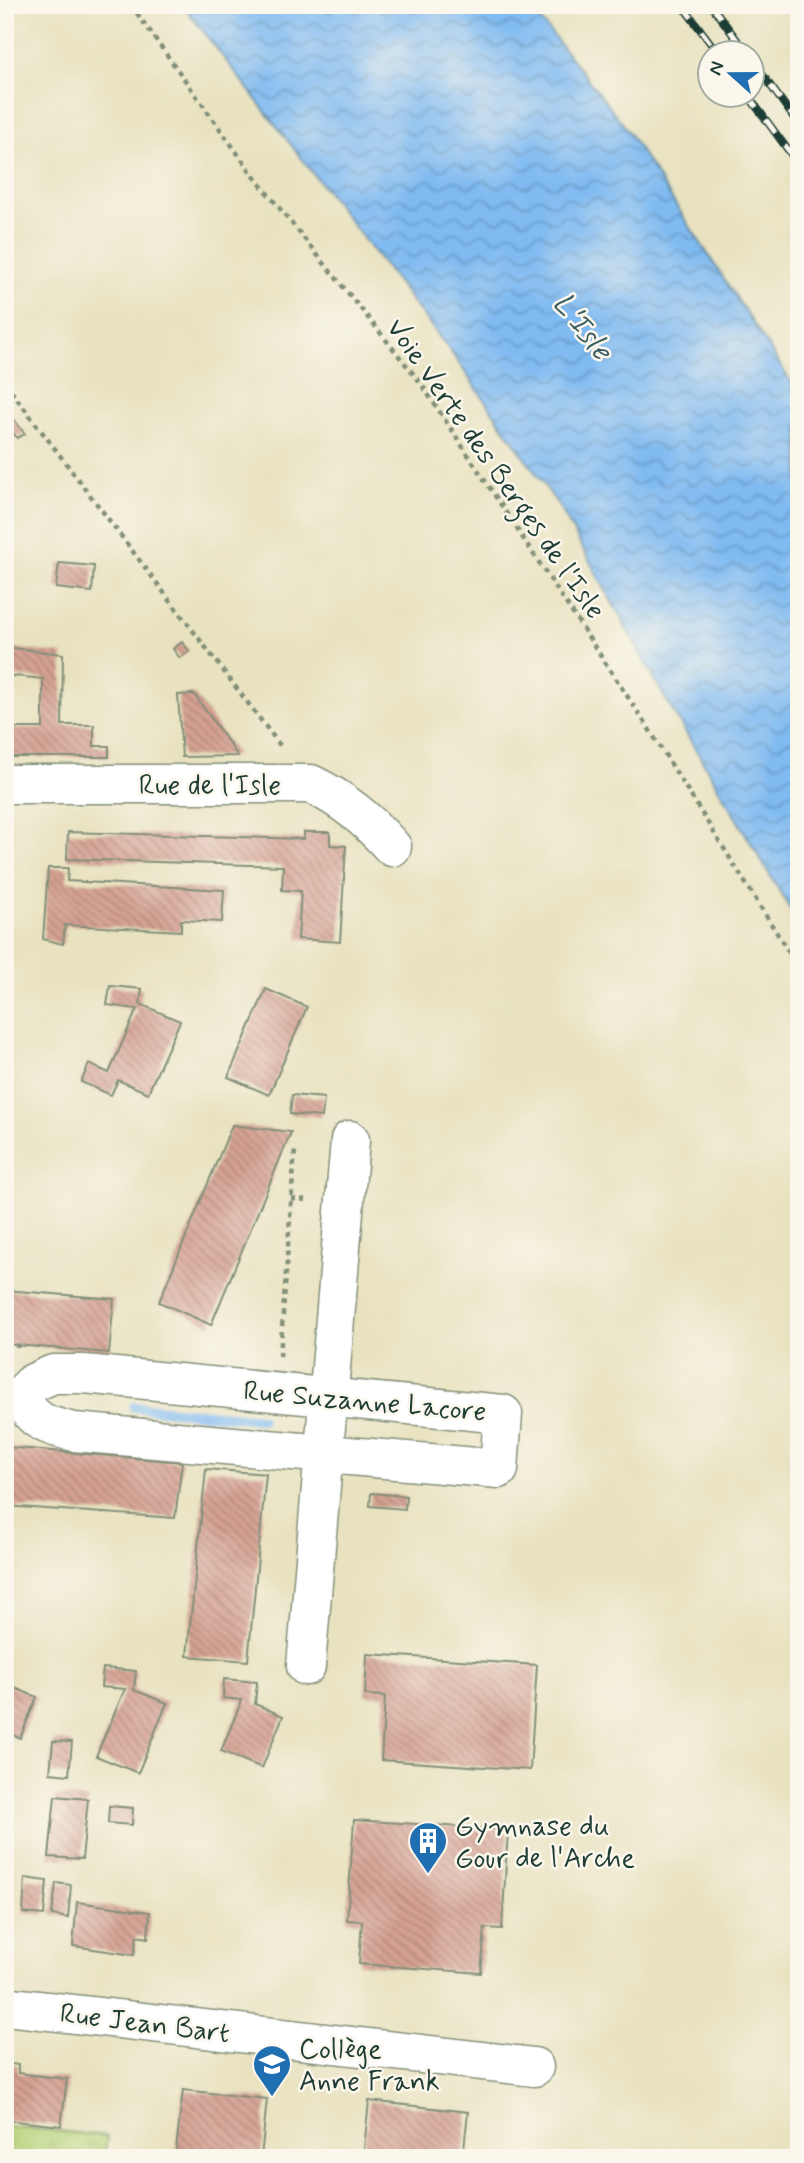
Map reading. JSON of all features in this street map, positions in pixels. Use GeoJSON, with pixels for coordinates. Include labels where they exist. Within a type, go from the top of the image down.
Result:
{"type":"FeatureCollection","features":[{"type":"Feature","properties":{"kind":"street","name":"Rue de l'Isle"},"geometry":{"type":"LineString","coordinates":[[5,785],[311,784],[341,798],[369,821],[392,847]]}},
{"type":"Feature","properties":{"kind":"street"},"geometry":{"type":"LineString","coordinates":[[306,1666],[350,1140]]}},
{"type":"Feature","properties":{"kind":"street","name":"Rue Suzanne Lacore"},"geometry":{"type":"LineString","coordinates":[[54,1374],[84,1374],[328,1397],[503,1413],[499,1469],[80,1432],[47,1425],[31,1417],[12,1397],[33,1382],[54,1374]]}},
{"type":"Feature","properties":{"kind":"street"},"geometry":{"type":"LineString","coordinates":[[80,1432],[98,1419],[102,1403],[100,1389],[84,1374]]}},
{"type":"Feature","properties":{"kind":"street","name":"Rue Jean Bart"},"geometry":{"type":"LineString","coordinates":[[5,2006],[534,2067]]}},
{"type":"Feature","properties":{"kind":"path","name":"Voie Verte des Berges de l'Isle"},"geometry":{"type":"LineString","coordinates":[[131,5],[256,179],[420,382],[649,729],[790,954],[799,974]]}},
{"type":"Feature","properties":{"kind":"path"},"geometry":{"type":"LineString","coordinates":[[5,383],[311,784]]}},
{"type":"Feature","properties":{"kind":"path"},"geometry":{"type":"LineString","coordinates":[[279,1370],[295,1149]]}},
{"type":"Feature","properties":{"kind":"green space"},"geometry":{"type":"Polygon","coordinates":[[[5,2126],[107,2136],[104,2158],[5,2158],[5,2126]]]}},
{"type":"Feature","properties":{"kind":"water","name":"L'Isle"},"geometry":{"type":"Polygon","coordinates":[[[183,5],[529,5],[623,124],[799,394],[799,924],[661,691],[561,509],[451,352],[183,5]]]}},
{"type":"Feature","properties":{"kind":"building"},"geometry":{"type":"Polygon","coordinates":[[[5,408],[25,434],[17,438],[5,423],[5,408]]]}},
{"type":"Feature","properties":{"kind":"building"},"geometry":{"type":"Polygon","coordinates":[[[59,563],[94,566],[92,592],[56,588],[59,563]]]}},
{"type":"Feature","properties":{"kind":"building"},"geometry":{"type":"Polygon","coordinates":[[[182,642],[189,651],[180,658],[173,649],[182,642]]]}},
{"type":"Feature","properties":{"kind":"building"},"geometry":{"type":"Polygon","coordinates":[[[5,647],[63,654],[62,725],[94,725],[94,746],[109,746],[109,757],[5,757],[5,728],[43,728],[43,679],[5,675],[5,647]]]}},
{"type":"Feature","properties":{"kind":"building"},"geometry":{"type":"Polygon","coordinates":[[[194,694],[238,756],[182,757],[178,695],[194,694]]]}},
{"type":"Feature","properties":{"kind":"building"},"geometry":{"type":"Polygon","coordinates":[[[68,832],[304,839],[304,832],[330,832],[330,845],[346,846],[340,942],[298,939],[301,891],[282,890],[283,866],[67,859],[68,832]]]}},
{"type":"Feature","properties":{"kind":"building"},"geometry":{"type":"Polygon","coordinates":[[[48,868],[68,868],[67,881],[224,890],[222,922],[181,920],[181,931],[65,925],[63,944],[43,939],[48,868]]]}},
{"type":"Feature","properties":{"kind":"building"},"geometry":{"type":"Polygon","coordinates":[[[110,986],[142,989],[140,1004],[180,1021],[148,1093],[118,1080],[111,1095],[81,1082],[89,1064],[109,1073],[137,1009],[107,1005],[110,986]]]}},
{"type":"Feature","properties":{"kind":"building"},"geometry":{"type":"Polygon","coordinates":[[[266,989],[307,1007],[269,1095],[228,1077],[266,989]]]}},
{"type":"Feature","properties":{"kind":"building"},"geometry":{"type":"Polygon","coordinates":[[[292,1095],[324,1098],[322,1117],[290,1114],[292,1095]]]}},
{"type":"Feature","properties":{"kind":"building"},"geometry":{"type":"Polygon","coordinates":[[[232,1125],[291,1132],[211,1325],[159,1302],[232,1125]]]}},
{"type":"Feature","properties":{"kind":"building"},"geometry":{"type":"Polygon","coordinates":[[[5,1290],[114,1299],[109,1353],[5,1344],[5,1290]]]}},
{"type":"Feature","properties":{"kind":"building"},"geometry":{"type":"Polygon","coordinates":[[[5,1447],[182,1462],[175,1518],[5,1506],[5,1447]]]}},
{"type":"Feature","properties":{"kind":"building"},"geometry":{"type":"Polygon","coordinates":[[[206,1469],[266,1474],[248,1661],[187,1656],[206,1469]]]}},
{"type":"Feature","properties":{"kind":"building"},"geometry":{"type":"Polygon","coordinates":[[[371,1493],[406,1496],[405,1509],[370,1506],[371,1493]]]}},
{"type":"Feature","properties":{"kind":"building"},"geometry":{"type":"Polygon","coordinates":[[[367,1654],[537,1665],[530,1770],[381,1760],[385,1696],[365,1695],[367,1654]]]}},
{"type":"Feature","properties":{"kind":"building"},"geometry":{"type":"Polygon","coordinates":[[[103,1668],[136,1671],[134,1690],[167,1703],[138,1773],[96,1756],[125,1689],[101,1687],[103,1668]]]}},
{"type":"Feature","properties":{"kind":"building"},"geometry":{"type":"Polygon","coordinates":[[[224,1679],[257,1682],[255,1704],[283,1716],[262,1768],[221,1751],[242,1700],[223,1698],[224,1679]]]}},
{"type":"Feature","properties":{"kind":"building"},"geometry":{"type":"Polygon","coordinates":[[[5,1684],[37,1697],[20,1738],[5,1732],[5,1684]]]}},
{"type":"Feature","properties":{"kind":"building"},"geometry":{"type":"Polygon","coordinates":[[[53,1741],[72,1742],[69,1775],[50,1773],[53,1741]]]}},
{"type":"Feature","properties":{"kind":"building"},"geometry":{"type":"Polygon","coordinates":[[[55,1796],[88,1799],[82,1859],[49,1857],[55,1796]]]}},
{"type":"Feature","properties":{"kind":"building"},"geometry":{"type":"Polygon","coordinates":[[[109,1806],[133,1808],[132,1825],[108,1823],[109,1806]]]}},
{"type":"Feature","properties":{"kind":"building","name":"Gymnase du Gour de l'Arche"},"geometry":{"type":"Polygon","coordinates":[[[354,1820],[508,1830],[502,1929],[485,1928],[481,1973],[359,1964],[362,1921],[347,1920],[354,1820]]]}},
{"type":"Feature","properties":{"kind":"building"},"geometry":{"type":"Polygon","coordinates":[[[25,1878],[47,1881],[44,1915],[23,1913],[25,1878]]]}},
{"type":"Feature","properties":{"kind":"building"},"geometry":{"type":"Polygon","coordinates":[[[56,1883],[71,1885],[68,1918],[52,1915],[56,1883]]]}},
{"type":"Feature","properties":{"kind":"building"},"geometry":{"type":"Polygon","coordinates":[[[77,1902],[150,1912],[148,1938],[137,1936],[134,1955],[73,1946],[77,1902]]]}},
{"type":"Feature","properties":{"kind":"building"},"geometry":{"type":"Polygon","coordinates":[[[5,2063],[18,2065],[18,2073],[67,2079],[61,2126],[5,2120],[5,2063]]]}},
{"type":"Feature","properties":{"kind":"building"},"geometry":{"type":"Polygon","coordinates":[[[183,2090],[267,2099],[261,2158],[175,2158],[183,2090]]]}},
{"type":"Feature","properties":{"kind":"building"},"geometry":{"type":"Polygon","coordinates":[[[369,2101],[468,2112],[463,2158],[363,2158],[369,2101]]]}},
{"type":"Feature","properties":{"kind":"waterway"},"geometry":{"type":"LineString","coordinates":[[134,1407],[261,1419]]}},
{"type":"Feature","properties":{"kind":"railway"},"geometry":{"type":"LineString","coordinates":[[682,5],[707,38]]}},
{"type":"Feature","properties":{"kind":"railway"},"geometry":{"type":"LineString","coordinates":[[711,5],[736,38]]}},
{"type":"Feature","properties":{"kind":"railway"},"geometry":{"type":"LineString","coordinates":[[766,79],[799,125]]}},
{"type":"Feature","properties":{"kind":"railway"},"geometry":{"type":"LineString","coordinates":[[757,108],[799,165]]}},
{"type":"Feature","properties":{"kind":"place","name":"Gymnase du Gour de l'Arche"},"geometry":{"type":"Point","coordinates":[428,1875]}},
{"type":"Feature","properties":{"kind":"place","name":"Collège Anne Frank"},"geometry":{"type":"Point","coordinates":[272,2098]}}]}
